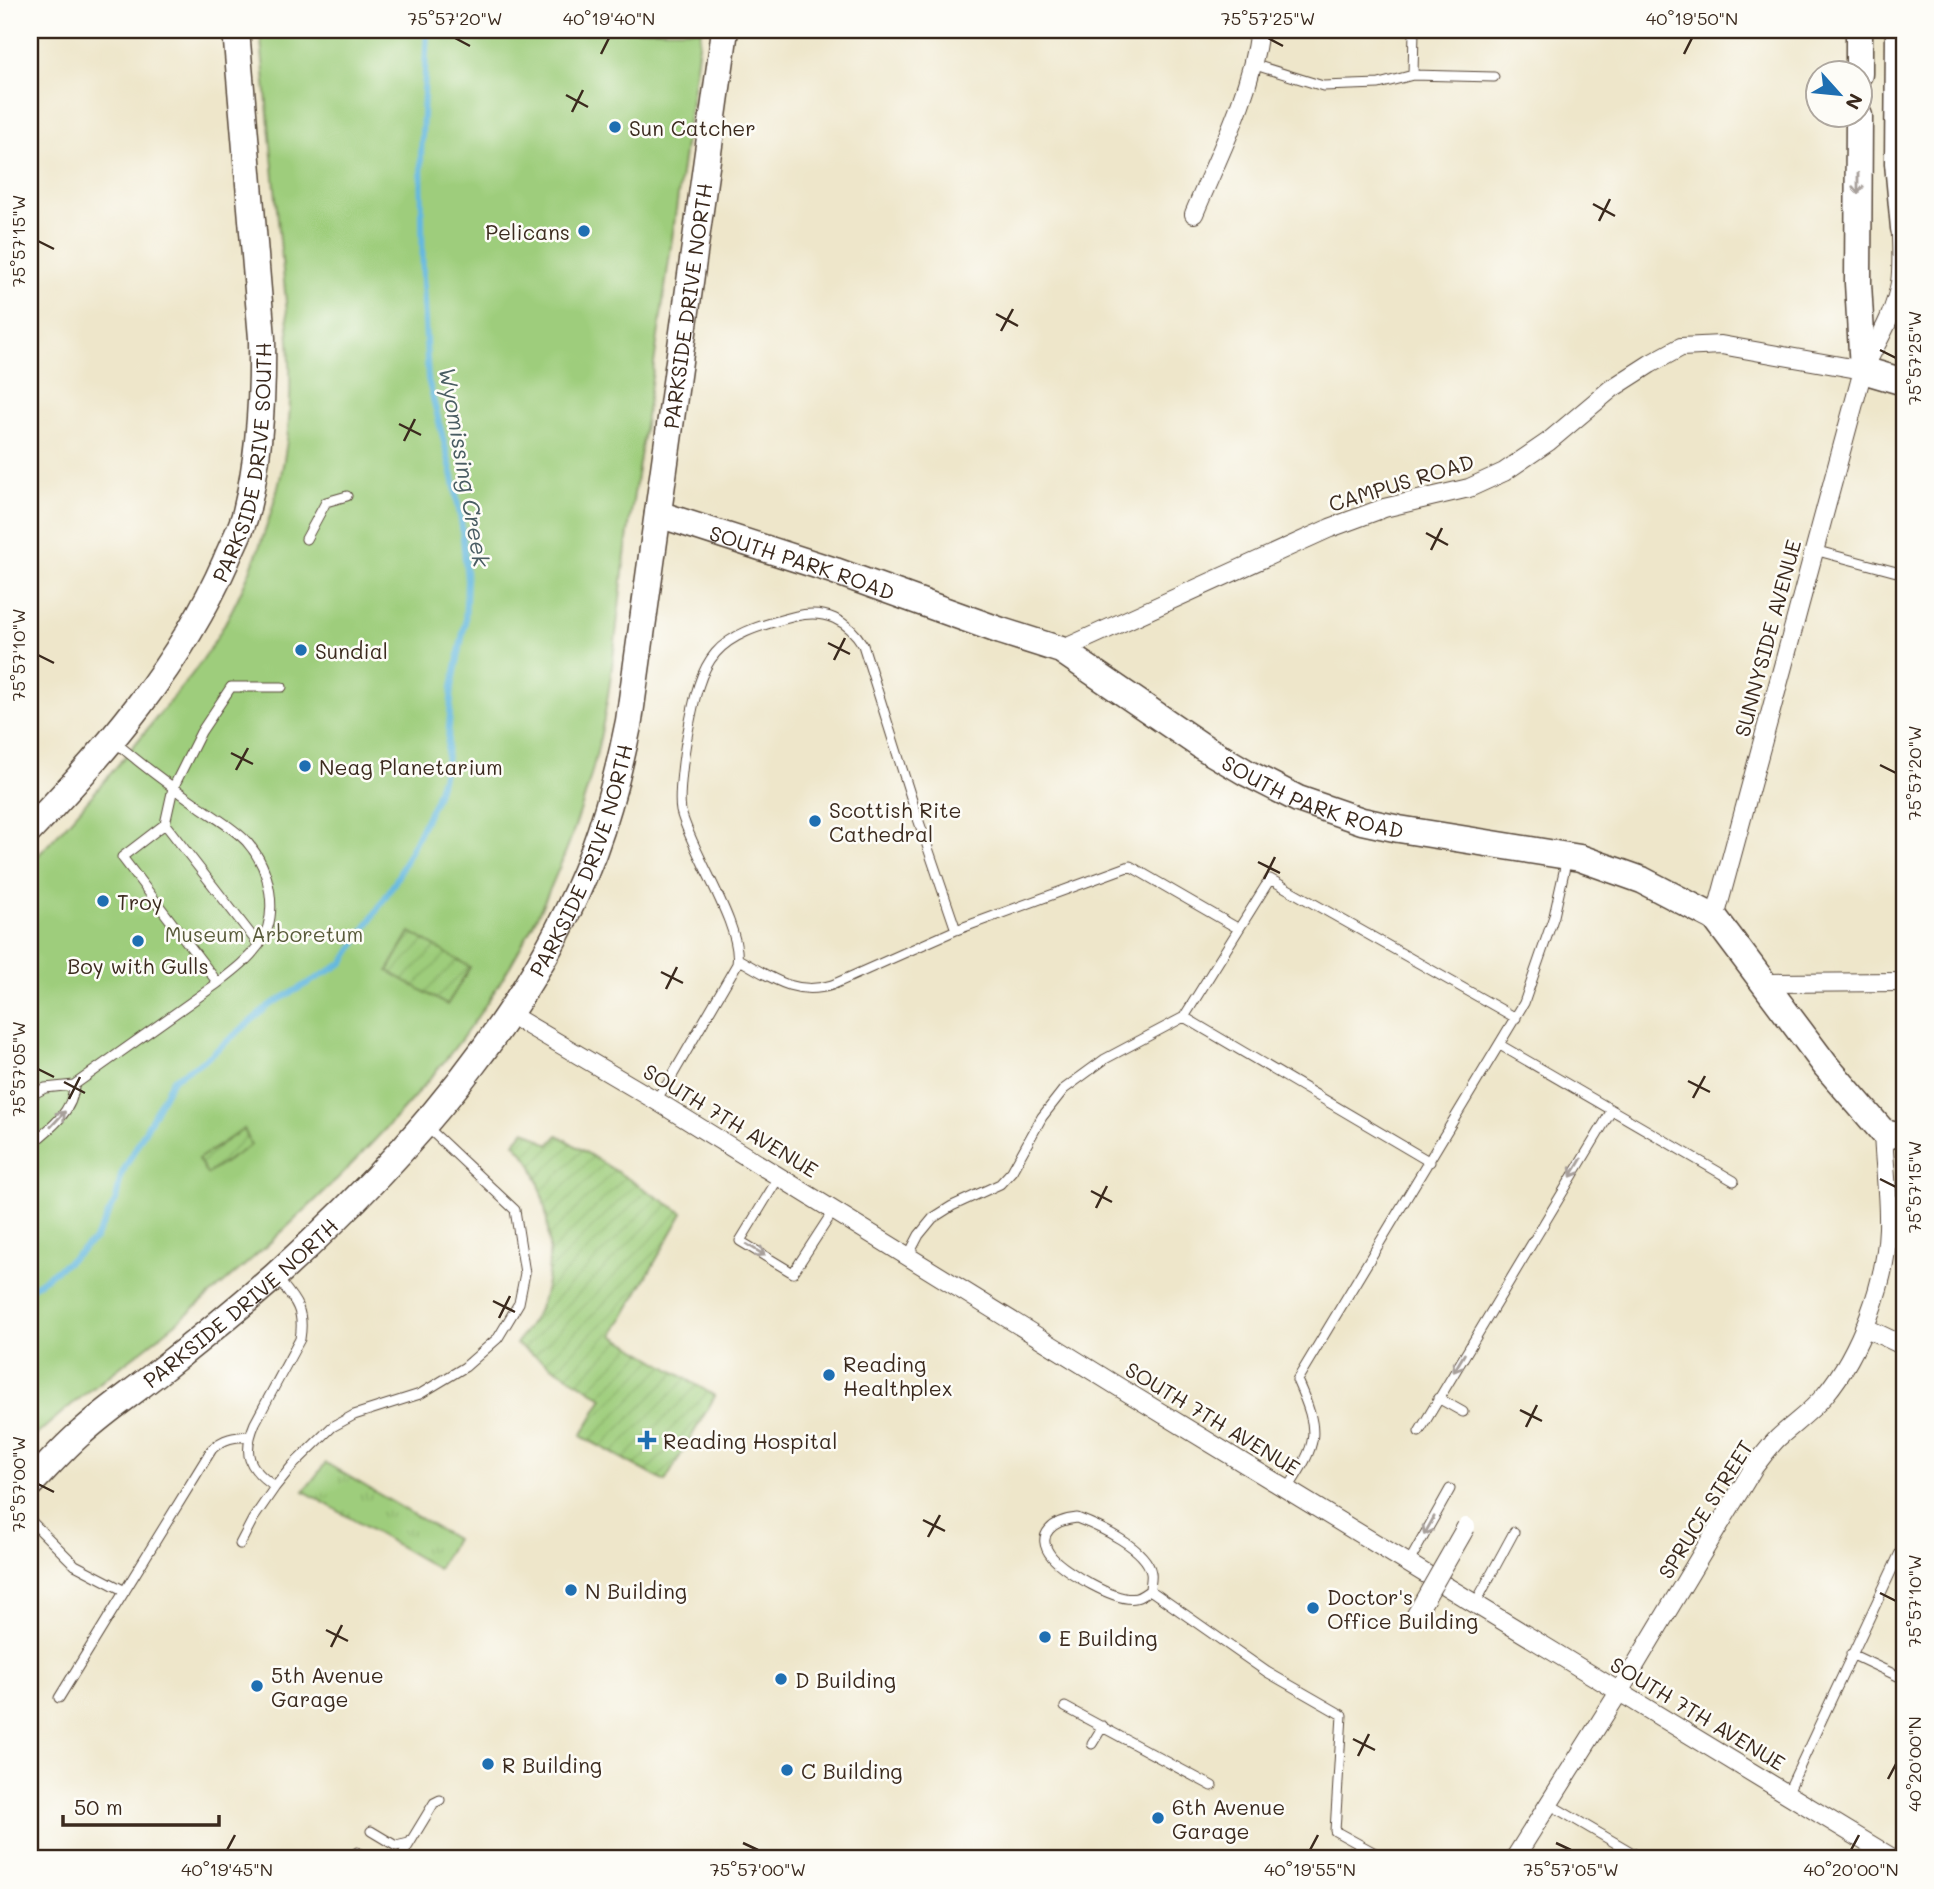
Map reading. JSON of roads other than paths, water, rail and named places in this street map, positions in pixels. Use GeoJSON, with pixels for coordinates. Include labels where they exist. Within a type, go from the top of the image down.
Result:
{"type":"FeatureCollection","features":[{"type":"Feature","properties":{"kind":"street","name":"PARKSIDE DRIVE SOUTH"},"geometry":{"type":"LineString","coordinates":[[30,830],[76,783],[179,652],[212,594],[246,514],[260,433],[262,338],[236,30]]}},
{"type":"Feature","properties":{"kind":"street","name":"PARKSIDE DRIVE NORTH"},"geometry":{"type":"LineString","coordinates":[[30,1484],[80,1432],[189,1348],[275,1275],[383,1172],[481,1054],[509,1014],[572,903],[610,805],[629,721],[725,30]]}},
{"type":"Feature","properties":{"kind":"street"},"geometry":{"type":"LineString","coordinates":[[1194,214],[1243,97],[1259,30]]}},
{"type":"Feature","properties":{"kind":"street"},"geometry":{"type":"LineString","coordinates":[[1859,30],[1859,60]]}},
{"type":"Feature","properties":{"kind":"street"},"geometry":{"type":"LineString","coordinates":[[1899,30],[1899,189],[1904,228]]}},
{"type":"Feature","properties":{"kind":"street"},"geometry":{"type":"LineString","coordinates":[[1859,130],[1858,283],[1863,370],[1904,383]]}},
{"type":"Feature","properties":{"kind":"street","name":"SUNNYSIDE AVENUE"},"geometry":{"type":"LineString","coordinates":[[1715,918],[1863,370],[1893,309],[1900,284],[1902,253],[1899,189]]}},
{"type":"Feature","properties":{"kind":"street","name":"CAMPUS ROAD"},"geometry":{"type":"LineString","coordinates":[[1061,650],[1330,528],[1384,508],[1469,488],[1504,472],[1548,442],[1611,389],[1681,347],[1721,345],[1863,370]]}},
{"type":"Feature","properties":{"kind":"street","name":"SOUTH PARK ROAD"},"geometry":{"type":"LineString","coordinates":[[659,514],[835,571],[1061,650],[1203,747],[1247,774],[1298,799],[1362,821],[1567,856],[1601,864],[1643,880],[1715,918],[1826,1066],[1893,1134]]}},
{"type":"Feature","properties":{"kind":"street"},"geometry":{"type":"LineString","coordinates":[[1765,983],[1904,982]]}},
{"type":"Feature","properties":{"kind":"street","name":"SOUTH 7TH AVENUE"},"geometry":{"type":"LineString","coordinates":[[509,1014],[655,1100],[1287,1490],[1894,1859]]}},
{"type":"Feature","properties":{"kind":"street","name":"SPRUCE STREET"},"geometry":{"type":"LineString","coordinates":[[1514,1859],[1619,1692],[1754,1467],[1776,1440],[1831,1387],[1845,1365],[1864,1327],[1882,1275],[1886,1253],[1893,1134]]}},
{"type":"Feature","properties":{"kind":"street"},"geometry":{"type":"LineString","coordinates":[[1864,1327],[1904,1346]]}},
{"type":"Feature","properties":{"kind":"street"},"geometry":{"type":"LineString","coordinates":[[1413,1620],[1466,1527]]}},
{"type":"Feature","properties":{"kind":"lane"},"geometry":{"type":"LineString","coordinates":[[1413,75],[1414,30]]}},
{"type":"Feature","properties":{"kind":"lane"},"geometry":{"type":"LineString","coordinates":[[1252,64],[1324,86],[1379,84],[1413,75],[1494,77]]}},
{"type":"Feature","properties":{"kind":"lane"},"geometry":{"type":"LineString","coordinates":[[306,539],[326,502],[347,496]]}},
{"type":"Feature","properties":{"kind":"lane"},"geometry":{"type":"LineString","coordinates":[[1814,550],[1904,574]]}},
{"type":"Feature","properties":{"kind":"lane"},"geometry":{"type":"LineString","coordinates":[[655,1100],[668,1083],[730,978],[738,959],[739,952],[730,927],[681,809],[684,748],[693,701],[703,669],[716,651],[734,636],[760,625],[818,613],[844,623],[855,632],[863,645],[956,930]]}},
{"type":"Feature","properties":{"kind":"lane"},"geometry":{"type":"LineString","coordinates":[[218,983],[122,857],[165,824],[173,788],[201,732],[230,687],[282,687]]}},
{"type":"Feature","properties":{"kind":"lane"},"geometry":{"type":"LineString","coordinates":[[30,1096],[45,1088],[75,1085],[218,983],[259,945],[268,925],[271,907],[269,886],[261,862],[245,840],[173,788],[112,739]]}},
{"type":"Feature","properties":{"kind":"lane"},"geometry":{"type":"LineString","coordinates":[[165,824],[259,945]]}},
{"type":"Feature","properties":{"kind":"lane"},"geometry":{"type":"LineString","coordinates":[[1287,1490],[1313,1447],[1314,1435],[1309,1407],[1297,1380],[1516,1018],[1530,989],[1547,939],[1567,856]]}},
{"type":"Feature","properties":{"kind":"lane"},"geometry":{"type":"LineString","coordinates":[[738,959],[786,986],[811,990],[832,985],[956,930],[1130,866],[1239,929]]}},
{"type":"Feature","properties":{"kind":"lane"},"geometry":{"type":"LineString","coordinates":[[908,1256],[933,1218],[952,1206],[1000,1184],[1012,1171],[1042,1117],[1064,1089],[1105,1059],[1184,1017],[1269,879],[1516,1018]]}},
{"type":"Feature","properties":{"kind":"lane"},"geometry":{"type":"LineString","coordinates":[[1184,1017],[1430,1162]]}},
{"type":"Feature","properties":{"kind":"lane"},"geometry":{"type":"LineString","coordinates":[[1500,1045],[1734,1181]]}},
{"type":"Feature","properties":{"kind":"lane"},"geometry":{"type":"LineString","coordinates":[[30,1145],[66,1112],[75,1085]]}},
{"type":"Feature","properties":{"kind":"lane"},"geometry":{"type":"LineString","coordinates":[[1419,1432],[1612,1110]]}},
{"type":"Feature","properties":{"kind":"lane"},"geometry":{"type":"LineString","coordinates":[[240,1544],[275,1487],[292,1466],[332,1427],[354,1415],[420,1394],[465,1367],[498,1338],[519,1303],[525,1273],[515,1210],[424,1124]]}},
{"type":"Feature","properties":{"kind":"lane"},"geometry":{"type":"LineString","coordinates":[[779,1177],[740,1241],[793,1273],[834,1210]]}},
{"type":"Feature","properties":{"kind":"lane"},"geometry":{"type":"LineString","coordinates":[[275,1275],[301,1312],[300,1339],[255,1423],[248,1449],[257,1474],[275,1487]]}},
{"type":"Feature","properties":{"kind":"lane"},"geometry":{"type":"LineString","coordinates":[[1438,1398],[1463,1412]]}},
{"type":"Feature","properties":{"kind":"lane"},"geometry":{"type":"LineString","coordinates":[[59,1698],[212,1449],[228,1438],[250,1436]]}},
{"type":"Feature","properties":{"kind":"lane"},"geometry":{"type":"LineString","coordinates":[[1408,1564],[1450,1489]]}},
{"type":"Feature","properties":{"kind":"lane"},"geometry":{"type":"LineString","coordinates":[[1077,1518],[1097,1526],[1131,1547],[1144,1558],[1151,1572],[1150,1590],[1136,1598],[1123,1599],[1070,1571],[1052,1557],[1047,1546],[1047,1534],[1051,1526],[1062,1519],[1077,1518]]}},
{"type":"Feature","properties":{"kind":"lane"},"geometry":{"type":"LineString","coordinates":[[30,1520],[75,1565],[125,1591]]}},
{"type":"Feature","properties":{"kind":"lane"},"geometry":{"type":"LineString","coordinates":[[1475,1604],[1514,1532]]}},
{"type":"Feature","properties":{"kind":"lane"},"geometry":{"type":"LineString","coordinates":[[1787,1794],[1904,1544]]}},
{"type":"Feature","properties":{"kind":"lane"},"geometry":{"type":"LineString","coordinates":[[1150,1590],[1267,1672],[1342,1715],[1335,1830],[1386,1859]]}},
{"type":"Feature","properties":{"kind":"lane"},"geometry":{"type":"LineString","coordinates":[[1851,1654],[1904,1679]]}},
{"type":"Feature","properties":{"kind":"lane"},"geometry":{"type":"LineString","coordinates":[[1065,1707],[1212,1786]]}},
{"type":"Feature","properties":{"kind":"lane"},"geometry":{"type":"LineString","coordinates":[[1092,1744],[1103,1726]]}},
{"type":"Feature","properties":{"kind":"lane"},"geometry":{"type":"LineString","coordinates":[[400,1859],[434,1802],[440,1800]]}},
{"type":"Feature","properties":{"kind":"lane"},"geometry":{"type":"LineString","coordinates":[[1549,1804],[1643,1859]]}},
{"type":"Feature","properties":{"kind":"lane"},"geometry":{"type":"LineString","coordinates":[[371,1831],[396,1846],[411,1842]]}},
{"type":"Feature","properties":{"kind":"lane"},"geometry":{"type":"LineString","coordinates":[[358,1852],[369,1859]]}},
{"type":"Feature","properties":{"kind":"waterway","name":"Wyomissing Creek"},"geometry":{"type":"LineString","coordinates":[[30,1289],[95,1239],[116,1200],[121,1175],[173,1079],[206,1059],[270,1005],[343,963],[395,882],[435,800],[446,765],[452,687],[465,623],[467,581],[462,527],[453,477],[428,379],[421,156],[427,30]]}},
{"type":"Feature","properties":{"kind":"place","name":"Sun Catcher"},"geometry":{"type":"Point","coordinates":[615,127]}},
{"type":"Feature","properties":{"kind":"place","name":"Pelicans"},"geometry":{"type":"Point","coordinates":[584,231]}},
{"type":"Feature","properties":{"kind":"place","name":"Sundial"},"geometry":{"type":"Point","coordinates":[301,650]}},
{"type":"Feature","properties":{"kind":"place","name":"Neag Planetarium"},"geometry":{"type":"Point","coordinates":[305,766]}},
{"type":"Feature","properties":{"kind":"place","name":"Scottish Rite Cathedral"},"geometry":{"type":"Point","coordinates":[815,821]}},
{"type":"Feature","properties":{"kind":"place","name":"Troy"},"geometry":{"type":"Point","coordinates":[103,901]}},
{"type":"Feature","properties":{"kind":"place","name":"Boy with Gulls"},"geometry":{"type":"Point","coordinates":[138,941]}},
{"type":"Feature","properties":{"kind":"place","name":"Reading Healthplex"},"geometry":{"type":"Point","coordinates":[829,1375]}},
{"type":"Feature","properties":{"kind":"place","name":"Reading Hospital"},"geometry":{"type":"Point","coordinates":[647,1440]}},
{"type":"Feature","properties":{"kind":"place","name":"N Building"},"geometry":{"type":"Point","coordinates":[571,1590]}},
{"type":"Feature","properties":{"kind":"place","name":"Doctor's Office Building"},"geometry":{"type":"Point","coordinates":[1313,1608]}},
{"type":"Feature","properties":{"kind":"place","name":"E Building"},"geometry":{"type":"Point","coordinates":[1045,1637]}},
{"type":"Feature","properties":{"kind":"place","name":"D Building"},"geometry":{"type":"Point","coordinates":[781,1679]}},
{"type":"Feature","properties":{"kind":"place","name":"5th Avenue Garage"},"geometry":{"type":"Point","coordinates":[257,1686]}},
{"type":"Feature","properties":{"kind":"place","name":"R Building"},"geometry":{"type":"Point","coordinates":[488,1764]}},
{"type":"Feature","properties":{"kind":"place","name":"C Building"},"geometry":{"type":"Point","coordinates":[787,1770]}},
{"type":"Feature","properties":{"kind":"place","name":"6th Avenue Garage"},"geometry":{"type":"Point","coordinates":[1158,1818]}},
{"type":"Feature","properties":{"kind":"park label","name":"Museum Arboretum"},"geometry":{"type":"Point","coordinates":[264,933]}}]}
